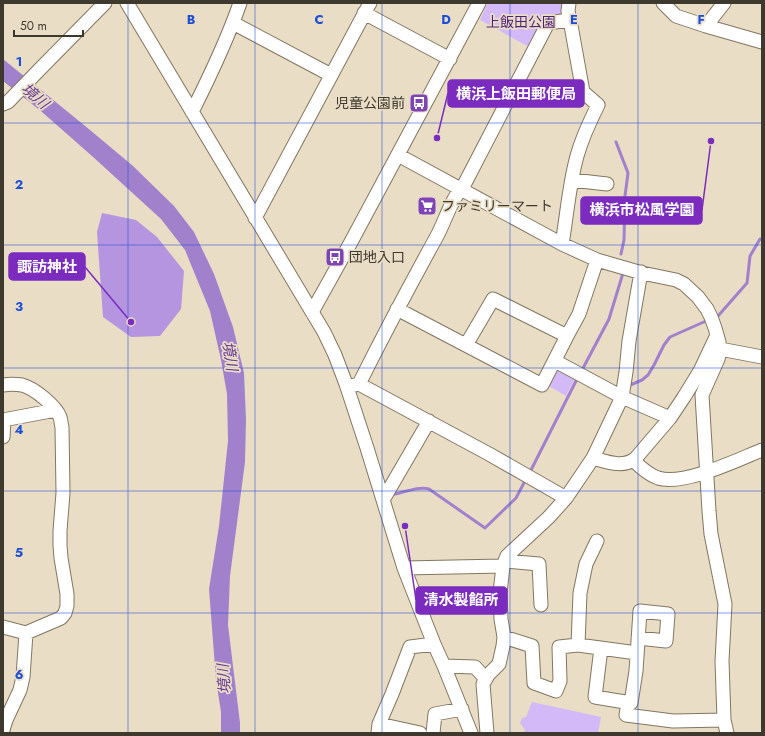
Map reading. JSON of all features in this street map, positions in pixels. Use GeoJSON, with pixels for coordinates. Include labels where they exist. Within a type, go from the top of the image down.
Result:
{"type":"FeatureCollection","features":[{"type":"Feature","properties":{"kind":"street"},"geometry":{"type":"LineString","coordinates":[[6,103],[105,3]]}},
{"type":"Feature","properties":{"kind":"street"},"geometry":{"type":"LineString","coordinates":[[127,3],[324,332],[353,386],[368,448],[404,568],[471,733]]}},
{"type":"Feature","properties":{"kind":"street"},"geometry":{"type":"LineString","coordinates":[[192,112],[208,80],[233,23],[240,3]]}},
{"type":"Feature","properties":{"kind":"street"},"geometry":{"type":"LineString","coordinates":[[312,312],[479,3]]}},
{"type":"Feature","properties":{"kind":"street"},"geometry":{"type":"LineString","coordinates":[[562,244],[577,156],[581,143],[598,105],[582,92],[568,11],[569,3]]}},
{"type":"Feature","properties":{"kind":"street"},"geometry":{"type":"LineString","coordinates":[[663,3],[676,16],[762,42]]}},
{"type":"Feature","properties":{"kind":"street"},"geometry":{"type":"LineString","coordinates":[[706,26],[724,3]]}},
{"type":"Feature","properties":{"kind":"street"},"geometry":{"type":"LineString","coordinates":[[255,218],[367,8],[450,58]]}},
{"type":"Feature","properties":{"kind":"street"},"geometry":{"type":"LineString","coordinates":[[353,386],[397,309],[460,189],[464,185],[548,23],[570,20]]}},
{"type":"Feature","properties":{"kind":"street"},"geometry":{"type":"LineString","coordinates":[[233,23],[331,75]]}},
{"type":"Feature","properties":{"kind":"street"},"geometry":{"type":"LineString","coordinates":[[398,155],[562,244],[597,260],[676,280],[684,284],[698,297],[711,316],[720,349],[718,359],[702,395],[709,511],[725,604],[722,661],[725,727],[626,715],[628,703],[631,703],[636,671],[638,638]]}},
{"type":"Feature","properties":{"kind":"street"},"geometry":{"type":"LineString","coordinates":[[572,180],[607,184]]}},
{"type":"Feature","properties":{"kind":"street"},"geometry":{"type":"LineString","coordinates":[[397,309],[542,385],[579,314],[597,260]]}},
{"type":"Feature","properties":{"kind":"street"},"geometry":{"type":"LineString","coordinates":[[487,733],[483,684],[488,675],[499,664],[504,637],[501,619],[500,593],[504,563],[507,556],[549,517],[566,498],[593,458],[622,397],[629,341],[641,272]]}},
{"type":"Feature","properties":{"kind":"street"},"geometry":{"type":"LineString","coordinates":[[466,345],[493,299],[567,336]]}},
{"type":"Feature","properties":{"kind":"street"},"geometry":{"type":"LineString","coordinates":[[593,458],[618,464],[624,464],[633,460],[670,418],[684,398],[700,371],[717,335]]}},
{"type":"Feature","properties":{"kind":"street"},"geometry":{"type":"LineString","coordinates":[[720,349],[762,357]]}},
{"type":"Feature","properties":{"kind":"street"},"geometry":{"type":"LineString","coordinates":[[555,361],[622,397],[670,418]]}},
{"type":"Feature","properties":{"kind":"street"},"geometry":{"type":"LineString","coordinates":[[3,385],[12,384],[32,389],[45,399],[56,410],[60,417],[62,427],[63,493],[60,545],[67,594],[67,606],[65,613],[61,618],[26,633],[3,627]]}},
{"type":"Feature","properties":{"kind":"street"},"geometry":{"type":"LineString","coordinates":[[353,386],[429,422],[566,498]]}},
{"type":"Feature","properties":{"kind":"street"},"geometry":{"type":"LineString","coordinates":[[3,437],[4,420],[56,410]]}},
{"type":"Feature","properties":{"kind":"street"},"geometry":{"type":"LineString","coordinates":[[383,500],[429,422]]}},
{"type":"Feature","properties":{"kind":"street"},"geometry":{"type":"LineString","coordinates":[[633,460],[656,478],[664,480],[682,478],[707,472],[762,450]]}},
{"type":"Feature","properties":{"kind":"street"},"geometry":{"type":"LineString","coordinates":[[578,645],[580,593],[586,564],[597,541]]}},
{"type":"Feature","properties":{"kind":"street"},"geometry":{"type":"LineString","coordinates":[[404,568],[504,563],[539,564],[541,605]]}},
{"type":"Feature","properties":{"kind":"street"},"geometry":{"type":"LineString","coordinates":[[3,730],[8,715],[20,690],[23,677],[26,633]]}},
{"type":"Feature","properties":{"kind":"street"},"geometry":{"type":"LineString","coordinates":[[504,637],[532,646],[534,683],[556,691],[560,681],[559,647],[578,645],[636,652]]}},
{"type":"Feature","properties":{"kind":"street"},"geometry":{"type":"LineString","coordinates":[[420,733],[379,728],[410,647],[434,644]]}},
{"type":"Feature","properties":{"kind":"street"},"geometry":{"type":"LineString","coordinates":[[601,648],[595,697],[628,703]]}},
{"type":"Feature","properties":{"kind":"street"},"geometry":{"type":"LineString","coordinates":[[444,666],[475,667],[486,679]]}},
{"type":"Feature","properties":{"kind":"street"},"geometry":{"type":"LineString","coordinates":[[433,733],[435,714],[462,709]]}},
{"type":"Feature","properties":{"kind":"green space","name":"上飯田公園"},"geometry":{"type":"Polygon","coordinates":[[[488,3],[563,3],[562,17],[529,47],[480,20],[488,3]]]}},
{"type":"Feature","properties":{"kind":"green space"},"geometry":{"type":"Polygon","coordinates":[[[559,367],[576,376],[566,396],[547,385],[559,367]]]}},
{"type":"Feature","properties":{"kind":"green space"},"geometry":{"type":"Polygon","coordinates":[[[532,702],[601,717],[598,733],[524,733],[525,730],[520,723],[522,718],[526,717],[532,702]]]}},
{"type":"Feature","properties":{"kind":"shaded area"},"geometry":{"type":"Polygon","coordinates":[[[102,213],[136,220],[157,237],[184,271],[181,309],[160,336],[131,337],[103,317],[97,232],[102,213]]]}},
{"type":"Feature","properties":{"kind":"water","name":"境川"},"geometry":{"type":"Polygon","coordinates":[[[3,59],[133,166],[174,206],[194,232],[214,274],[233,327],[244,373],[246,420],[245,462],[230,576],[228,625],[240,733],[221,733],[221,712],[216,680],[209,589],[219,526],[228,441],[227,394],[210,311],[185,250],[161,219],[42,112],[3,81],[3,59]]]}},
{"type":"Feature","properties":{"kind":"waterway"},"geometry":{"type":"LineString","coordinates":[[616,142],[628,173],[625,196],[624,240],[621,254]]}},
{"type":"Feature","properties":{"kind":"waterway"},"geometry":{"type":"LineString","coordinates":[[718,316],[747,283],[750,256],[760,239],[762,239]]}},
{"type":"Feature","properties":{"kind":"waterway"},"geometry":{"type":"LineString","coordinates":[[581,372],[609,319],[623,273]]}},
{"type":"Feature","properties":{"kind":"waterway"},"geometry":{"type":"LineString","coordinates":[[628,386],[642,380],[648,375],[670,337],[706,321]]}},
{"type":"Feature","properties":{"kind":"waterway"},"geometry":{"type":"LineString","coordinates":[[529,474],[578,377]]}},
{"type":"Feature","properties":{"kind":"waterway"},"geometry":{"type":"LineString","coordinates":[[395,494],[416,489],[429,489],[485,528],[516,498],[526,479]]}},
{"type":"Feature","properties":{"kind":"place","name":"児童公園前"},"geometry":{"type":"Point","coordinates":[419,103]}},
{"type":"Feature","properties":{"kind":"place","name":"横浜上飯田郵便局"},"geometry":{"type":"Point","coordinates":[437,138]}},
{"type":"Feature","properties":{"kind":"place","name":"横浜市松風学園"},"geometry":{"type":"Point","coordinates":[711,141]}},
{"type":"Feature","properties":{"kind":"place","name":"ファミリーマート"},"geometry":{"type":"Point","coordinates":[427,206]}},
{"type":"Feature","properties":{"kind":"place","name":"団地入口"},"geometry":{"type":"Point","coordinates":[335,257]}},
{"type":"Feature","properties":{"kind":"place","name":"諏訪神社"},"geometry":{"type":"Point","coordinates":[131,322]}},
{"type":"Feature","properties":{"kind":"place","name":"清水製餡所"},"geometry":{"type":"Point","coordinates":[405,526]}}]}
